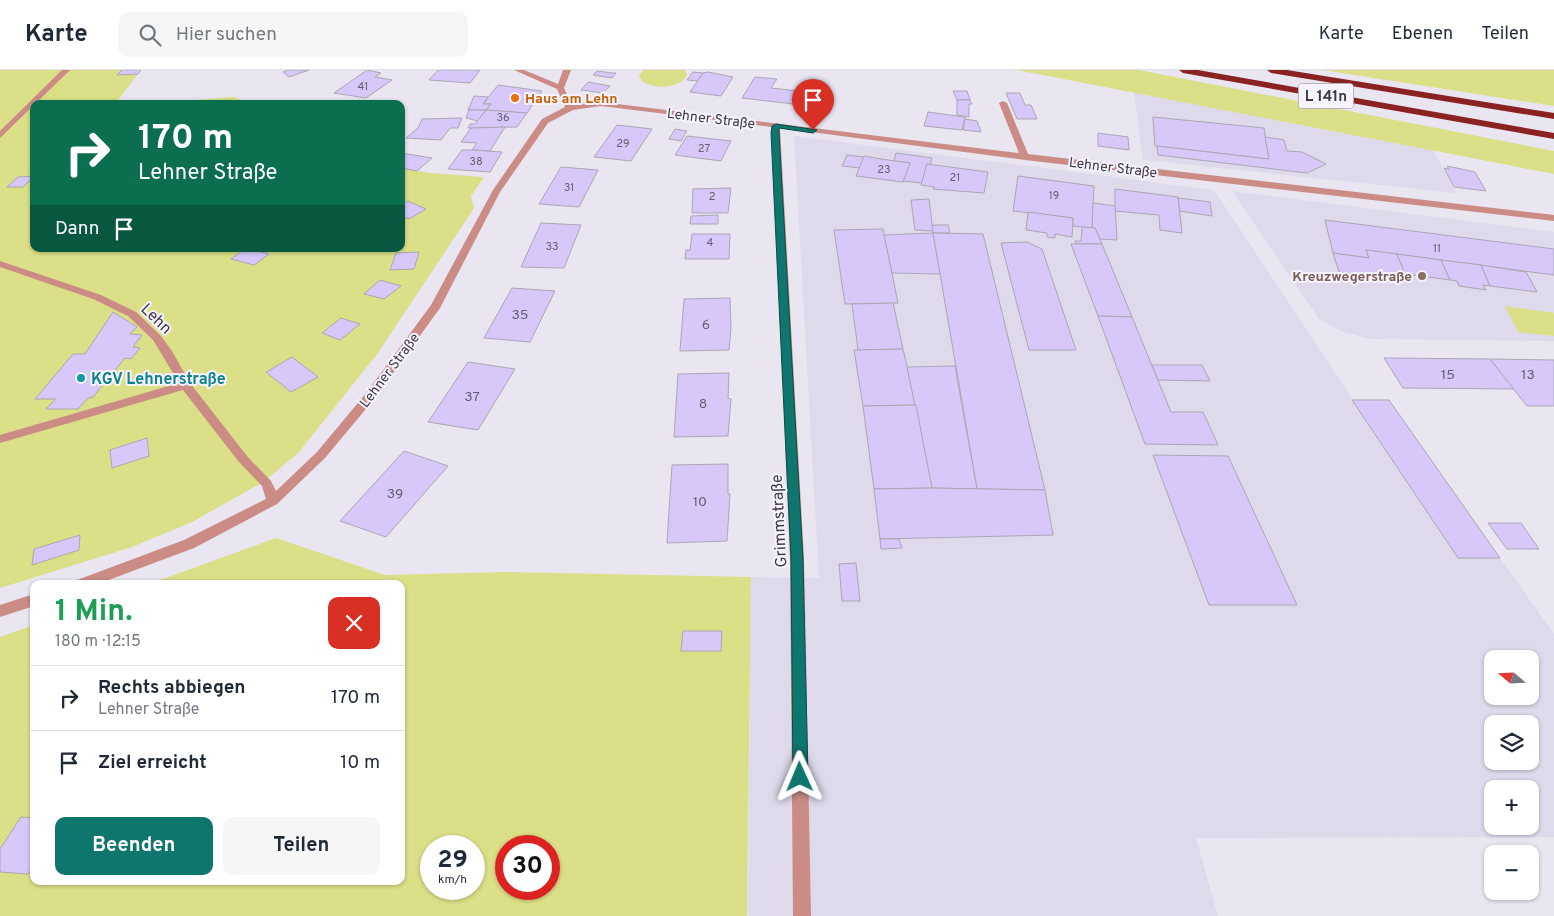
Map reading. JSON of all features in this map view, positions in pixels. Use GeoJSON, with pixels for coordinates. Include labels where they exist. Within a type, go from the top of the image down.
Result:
{"type":"FeatureCollection","features":[{"type":"Feature","properties":{"kind":"highway","name":"L 141n"},"geometry":{"type":"LineString","coordinates":[[1183,70],[1554,136]]}},
{"type":"Feature","properties":{"kind":"highway","name":"L 141n"},"geometry":{"type":"LineString","coordinates":[[1271,70],[1554,116]]}},
{"type":"Feature","properties":{"kind":"street"},"geometry":{"type":"LineString","coordinates":[[36,100],[66,70]]}},
{"type":"Feature","properties":{"kind":"street"},"geometry":{"type":"LineString","coordinates":[[518,70],[560,88],[570,107]]}},
{"type":"Feature","properties":{"kind":"street"},"geometry":{"type":"LineString","coordinates":[[560,88],[567,70]]}},
{"type":"Feature","properties":{"kind":"street"},"geometry":{"type":"LineString","coordinates":[[1003,103],[1026,156]]}},
{"type":"Feature","properties":{"kind":"street","name":"Lehner Straße"},"geometry":{"type":"LineString","coordinates":[[93,580],[189,544],[273,501],[321,455],[400,358],[436,306],[496,192],[546,121],[557,112],[570,107],[602,104],[1554,218]]}},
{"type":"Feature","properties":{"kind":"street"},"geometry":{"type":"LineString","coordinates":[[0,136],[30,106]]}},
{"type":"Feature","properties":{"kind":"street","name":"Grimmstraße"},"geometry":{"type":"LineString","coordinates":[[776,126],[797,559],[802,916]]}},
{"type":"Feature","properties":{"kind":"street","name":"Lehn"},"geometry":{"type":"LineString","coordinates":[[0,264],[97,298],[132,314],[158,338],[186,385],[243,459],[265,481],[273,501]]}},
{"type":"Feature","properties":{"kind":"street"},"geometry":{"type":"LineString","coordinates":[[0,438],[186,385]]}},
{"type":"Feature","properties":{"kind":"street"},"geometry":{"type":"LineString","coordinates":[[0,611],[30,601]]}},
{"type":"Feature","properties":{"kind":"shaded area"},"geometry":{"type":"Polygon","coordinates":[[[1134,93],[1433,150],[1456,193],[1143,160],[1134,93]]]}},
{"type":"Feature","properties":{"kind":"shaded area"},"geometry":{"type":"Polygon","coordinates":[[[794,136],[1214,190],[1458,558],[1500,558],[1554,634],[1554,837],[1196,838],[1218,916],[748,916],[751,577],[819,578],[794,136]]]}},
{"type":"Feature","properties":{"kind":"shaded area","name":"Kreuzwegerstraße"},"geometry":{"type":"Polygon","coordinates":[[[1232,191],[1554,232],[1554,341],[1371,339],[1343,332],[1319,319],[1232,191]]]}},
{"type":"Feature","properties":{"kind":"green space"},"geometry":{"type":"Polygon","coordinates":[[[0,70],[141,70],[118,100],[30,100],[30,252],[405,252],[405,169],[430,173],[484,177],[471,196],[474,208],[378,353],[299,452],[265,481],[192,522],[132,547],[0,588],[0,70]]]}},
{"type":"Feature","properties":{"kind":"green space"},"geometry":{"type":"Polygon","coordinates":[[[644,70],[685,70],[687,76],[678,84],[658,87],[641,80],[639,75],[644,70]]]}},
{"type":"Feature","properties":{"kind":"green space"},"geometry":{"type":"Polygon","coordinates":[[[1017,70],[1139,70],[1554,151],[1554,174],[1017,70]]]}},
{"type":"Feature","properties":{"kind":"green space"},"geometry":{"type":"Polygon","coordinates":[[[1323,70],[1554,70],[1554,106],[1323,70]]]}},
{"type":"Feature","properties":{"kind":"green space"},"geometry":{"type":"Polygon","coordinates":[[[234,97],[240,100],[195,100],[234,97]]]}},
{"type":"Feature","properties":{"kind":"green space"},"geometry":{"type":"Polygon","coordinates":[[[1505,306],[1554,313],[1554,336],[1518,332],[1505,306]]]}},
{"type":"Feature","properties":{"kind":"green space"},"geometry":{"type":"Polygon","coordinates":[[[276,538],[385,575],[506,572],[751,577],[747,916],[0,916],[0,637],[30,626],[30,885],[405,885],[405,580],[160,580],[276,538]]]}},
{"type":"Feature","properties":{"kind":"building"},"geometry":{"type":"Polygon","coordinates":[[[122,70],[141,70],[138,74],[117,75],[122,70]]]}},
{"type":"Feature","properties":{"kind":"building"},"geometry":{"type":"Polygon","coordinates":[[[288,70],[309,70],[289,77],[283,72],[288,70]]]}},
{"type":"Feature","properties":{"kind":"building"},"geometry":{"type":"Polygon","coordinates":[[[367,70],[381,73],[375,77],[392,80],[366,98],[334,93],[367,70]]]}},
{"type":"Feature","properties":{"kind":"building"},"geometry":{"type":"Polygon","coordinates":[[[438,70],[480,70],[470,83],[429,80],[438,70]]]}},
{"type":"Feature","properties":{"kind":"building"},"geometry":{"type":"Polygon","coordinates":[[[597,71],[616,73],[612,78],[593,75],[597,71]]]}},
{"type":"Feature","properties":{"kind":"building"},"geometry":{"type":"Polygon","coordinates":[[[693,72],[703,73],[698,81],[687,80],[693,72]]]}},
{"type":"Feature","properties":{"kind":"building"},"geometry":{"type":"Polygon","coordinates":[[[708,72],[733,77],[721,96],[690,92],[703,73],[708,72]]]}},
{"type":"Feature","properties":{"kind":"building"},"geometry":{"type":"Polygon","coordinates":[[[755,77],[777,79],[771,88],[799,91],[793,104],[742,98],[755,77]]]}},
{"type":"Feature","properties":{"kind":"building"},"geometry":{"type":"Polygon","coordinates":[[[588,82],[610,86],[603,93],[581,90],[588,82]]]}},
{"type":"Feature","properties":{"kind":"building"},"geometry":{"type":"Polygon","coordinates":[[[498,85],[542,91],[527,113],[486,110],[491,104],[483,104],[498,85]]]}},
{"type":"Feature","properties":{"kind":"building"},"geometry":{"type":"Polygon","coordinates":[[[953,91],[967,91],[970,100],[957,100],[953,91]]]}},
{"type":"Feature","properties":{"kind":"building"},"geometry":{"type":"Polygon","coordinates":[[[1006,93],[1020,93],[1025,105],[1031,105],[1037,119],[1017,119],[1006,93]]]}},
{"type":"Feature","properties":{"kind":"building"},"geometry":{"type":"Polygon","coordinates":[[[474,96],[488,97],[483,104],[491,104],[486,110],[468,110],[474,96]]]}},
{"type":"Feature","properties":{"kind":"building"},"geometry":{"type":"Polygon","coordinates":[[[957,100],[970,100],[972,104],[969,104],[969,117],[957,115],[957,100]]]}},
{"type":"Feature","properties":{"kind":"building"},"geometry":{"type":"Polygon","coordinates":[[[469,110],[486,110],[478,121],[466,118],[469,110]]]}},
{"type":"Feature","properties":{"kind":"building"},"geometry":{"type":"Polygon","coordinates":[[[486,110],[527,113],[517,127],[468,128],[470,124],[475,124],[486,110]]]}},
{"type":"Feature","properties":{"kind":"building"},"geometry":{"type":"Polygon","coordinates":[[[928,112],[965,117],[962,130],[924,126],[928,112]]]}},
{"type":"Feature","properties":{"kind":"building"},"geometry":{"type":"Polygon","coordinates":[[[1153,117],[1264,128],[1269,159],[1155,146],[1153,117]]]}},
{"type":"Feature","properties":{"kind":"building"},"geometry":{"type":"Polygon","coordinates":[[[462,118],[458,128],[450,128],[441,140],[406,138],[418,128],[422,119],[462,118]]]}},
{"type":"Feature","properties":{"kind":"building"},"geometry":{"type":"Polygon","coordinates":[[[965,119],[977,121],[981,132],[963,130],[965,119]]]}},
{"type":"Feature","properties":{"kind":"building"},"geometry":{"type":"Polygon","coordinates":[[[617,125],[652,129],[631,161],[594,157],[617,125]]]}},
{"type":"Feature","properties":{"kind":"building"},"geometry":{"type":"Polygon","coordinates":[[[505,127],[490,151],[472,150],[477,143],[461,142],[471,128],[505,127]]]}},
{"type":"Feature","properties":{"kind":"building"},"geometry":{"type":"Polygon","coordinates":[[[675,129],[687,131],[681,141],[669,139],[675,129]]]}},
{"type":"Feature","properties":{"kind":"building"},"geometry":{"type":"Polygon","coordinates":[[[1098,133],[1128,137],[1129,150],[1098,146],[1098,133]]]}},
{"type":"Feature","properties":{"kind":"building"},"geometry":{"type":"Polygon","coordinates":[[[687,136],[731,141],[721,161],[675,155],[687,136]]]}},
{"type":"Feature","properties":{"kind":"building"},"geometry":{"type":"Polygon","coordinates":[[[1265,137],[1284,140],[1287,151],[1302,152],[1326,164],[1307,173],[1158,155],[1157,146],[1269,159],[1265,137]]]}},
{"type":"Feature","properties":{"kind":"building"},"geometry":{"type":"Polygon","coordinates":[[[462,150],[502,152],[490,172],[448,169],[462,150]]]}},
{"type":"Feature","properties":{"kind":"building"},"geometry":{"type":"Polygon","coordinates":[[[896,153],[932,158],[930,165],[927,164],[922,183],[903,181],[910,163],[894,161],[896,153]]]}},
{"type":"Feature","properties":{"kind":"building"},"geometry":{"type":"Polygon","coordinates":[[[405,154],[432,158],[417,171],[405,169],[405,154]]]}},
{"type":"Feature","properties":{"kind":"building"},"geometry":{"type":"Polygon","coordinates":[[[847,155],[864,157],[860,168],[842,166],[847,155]]]}},
{"type":"Feature","properties":{"kind":"building"},"geometry":{"type":"Polygon","coordinates":[[[864,156],[910,163],[903,182],[856,176],[864,156]]]}},
{"type":"Feature","properties":{"kind":"building"},"geometry":{"type":"Polygon","coordinates":[[[927,164],[988,172],[984,193],[933,189],[934,187],[921,185],[927,164]]]}},
{"type":"Feature","properties":{"kind":"building"},"geometry":{"type":"Polygon","coordinates":[[[1447,166],[1475,172],[1486,191],[1454,187],[1444,168],[1449,169],[1447,166]]]}},
{"type":"Feature","properties":{"kind":"building"},"geometry":{"type":"Polygon","coordinates":[[[561,167],[598,170],[579,207],[539,204],[561,167]]]}},
{"type":"Feature","properties":{"kind":"building"},"geometry":{"type":"Polygon","coordinates":[[[30,176],[30,180],[23,187],[7,187],[18,177],[30,176]]]}},
{"type":"Feature","properties":{"kind":"building"},"geometry":{"type":"Polygon","coordinates":[[[1018,176],[1094,186],[1092,228],[1073,226],[1073,218],[1013,211],[1018,176]]]}},
{"type":"Feature","properties":{"kind":"building"},"geometry":{"type":"Polygon","coordinates":[[[731,188],[728,213],[692,213],[693,189],[731,188]]]}},
{"type":"Feature","properties":{"kind":"building"},"geometry":{"type":"Polygon","coordinates":[[[1115,189],[1178,197],[1182,233],[1160,230],[1159,215],[1115,211],[1115,189]]]}},
{"type":"Feature","properties":{"kind":"building"},"geometry":{"type":"Polygon","coordinates":[[[1178,198],[1210,202],[1212,216],[1180,211],[1178,198]]]}},
{"type":"Feature","properties":{"kind":"building"},"geometry":{"type":"Polygon","coordinates":[[[929,199],[933,231],[915,230],[911,200],[929,199]]]}},
{"type":"Feature","properties":{"kind":"building"},"geometry":{"type":"Polygon","coordinates":[[[408,201],[426,209],[409,219],[405,217],[405,203],[408,201]]]}},
{"type":"Feature","properties":{"kind":"building"},"geometry":{"type":"Polygon","coordinates":[[[1093,203],[1115,206],[1117,240],[1100,239],[1095,228],[1092,228],[1093,203]]]}},
{"type":"Feature","properties":{"kind":"building"},"geometry":{"type":"Polygon","coordinates":[[[1028,212],[1073,218],[1072,237],[1055,234],[1055,238],[1047,237],[1047,233],[1026,230],[1028,212]]]}},
{"type":"Feature","properties":{"kind":"building"},"geometry":{"type":"Polygon","coordinates":[[[718,215],[718,224],[690,224],[691,216],[718,215]]]}},
{"type":"Feature","properties":{"kind":"building"},"geometry":{"type":"Polygon","coordinates":[[[1325,220],[1554,249],[1554,275],[1366,250],[1369,258],[1333,253],[1325,220]]]}},
{"type":"Feature","properties":{"kind":"building"},"geometry":{"type":"Polygon","coordinates":[[[541,223],[581,225],[564,268],[521,267],[541,223]]]}},
{"type":"Feature","properties":{"kind":"building"},"geometry":{"type":"Polygon","coordinates":[[[932,225],[948,225],[950,233],[933,233],[932,225]]]}},
{"type":"Feature","properties":{"kind":"building"},"geometry":{"type":"Polygon","coordinates":[[[1082,227],[1095,228],[1102,244],[1076,244],[1075,241],[1081,241],[1082,227]]]}},
{"type":"Feature","properties":{"kind":"building"},"geometry":{"type":"Polygon","coordinates":[[[883,229],[898,303],[845,304],[834,230],[883,229]]]}},
{"type":"Feature","properties":{"kind":"building"},"geometry":{"type":"Polygon","coordinates":[[[933,233],[940,274],[892,273],[884,235],[933,233]]]}},
{"type":"Feature","properties":{"kind":"building"},"geometry":{"type":"Polygon","coordinates":[[[933,233],[983,234],[1045,490],[977,489],[933,233]]]}},
{"type":"Feature","properties":{"kind":"building"},"geometry":{"type":"Polygon","coordinates":[[[692,234],[730,234],[729,259],[685,259],[686,250],[690,250],[692,234]]]}},
{"type":"Feature","properties":{"kind":"building"},"geometry":{"type":"Polygon","coordinates":[[[1027,242],[1042,249],[1076,350],[1029,350],[1001,243],[1027,242]]]}},
{"type":"Feature","properties":{"kind":"building"},"geometry":{"type":"Polygon","coordinates":[[[1071,244],[1102,244],[1132,317],[1098,316],[1071,244]]]}},
{"type":"Feature","properties":{"kind":"building"},"geometry":{"type":"Polygon","coordinates":[[[1366,250],[1397,254],[1408,281],[1339,272],[1333,253],[1369,258],[1366,250]]]}},
{"type":"Feature","properties":{"kind":"building"},"geometry":{"type":"Polygon","coordinates":[[[241,252],[269,254],[254,265],[231,259],[241,252]]]}},
{"type":"Feature","properties":{"kind":"building"},"geometry":{"type":"Polygon","coordinates":[[[419,252],[414,269],[390,270],[396,253],[419,252]]]}},
{"type":"Feature","properties":{"kind":"building"},"geometry":{"type":"Polygon","coordinates":[[[1397,254],[1441,260],[1450,280],[1405,274],[1397,254]]]}},
{"type":"Feature","properties":{"kind":"building"},"geometry":{"type":"Polygon","coordinates":[[[1441,260],[1481,265],[1490,286],[1483,285],[1486,290],[1459,286],[1457,281],[1450,280],[1441,260]]]}},
{"type":"Feature","properties":{"kind":"building"},"geometry":{"type":"Polygon","coordinates":[[[1481,265],[1526,272],[1537,292],[1490,286],[1481,265]]]}},
{"type":"Feature","properties":{"kind":"building"},"geometry":{"type":"Polygon","coordinates":[[[380,280],[401,286],[384,299],[364,294],[380,280]]]}},
{"type":"Feature","properties":{"kind":"building"},"geometry":{"type":"Polygon","coordinates":[[[512,288],[555,291],[530,342],[484,338],[512,288]]]}},
{"type":"Feature","properties":{"kind":"building"},"geometry":{"type":"Polygon","coordinates":[[[730,298],[731,328],[729,350],[680,351],[684,299],[730,298]]]}},
{"type":"Feature","properties":{"kind":"building"},"geometry":{"type":"Polygon","coordinates":[[[893,303],[903,349],[858,350],[852,304],[893,303]]]}},
{"type":"Feature","properties":{"kind":"building","name":"KGV Lehnerstraße"},"geometry":{"type":"Polygon","coordinates":[[[113,312],[137,327],[130,334],[142,335],[133,347],[140,348],[131,359],[125,358],[93,397],[88,398],[78,409],[46,409],[56,399],[35,399],[73,354],[85,354],[113,312]]]}},
{"type":"Feature","properties":{"kind":"building"},"geometry":{"type":"Polygon","coordinates":[[[1098,316],[1132,317],[1171,412],[1203,412],[1218,445],[1145,444],[1098,316]]]}},
{"type":"Feature","properties":{"kind":"building"},"geometry":{"type":"Polygon","coordinates":[[[341,318],[360,324],[340,340],[322,333],[341,318]]]}},
{"type":"Feature","properties":{"kind":"building"},"geometry":{"type":"Polygon","coordinates":[[[903,349],[916,405],[863,406],[854,350],[903,349]]]}},
{"type":"Feature","properties":{"kind":"building"},"geometry":{"type":"Polygon","coordinates":[[[292,357],[318,377],[291,392],[266,372],[292,357]]]}},
{"type":"Feature","properties":{"kind":"building"},"geometry":{"type":"Polygon","coordinates":[[[1384,358],[1490,359],[1514,389],[1403,388],[1384,358]]]}},
{"type":"Feature","properties":{"kind":"building"},"geometry":{"type":"Polygon","coordinates":[[[1490,359],[1554,360],[1554,406],[1527,406],[1490,359]]]}},
{"type":"Feature","properties":{"kind":"building"},"geometry":{"type":"Polygon","coordinates":[[[468,362],[515,369],[478,430],[428,422],[468,362]]]}},
{"type":"Feature","properties":{"kind":"building"},"geometry":{"type":"Polygon","coordinates":[[[1152,365],[1202,365],[1210,381],[1158,380],[1152,365]]]}},
{"type":"Feature","properties":{"kind":"building"},"geometry":{"type":"Polygon","coordinates":[[[955,366],[977,489],[932,488],[907,367],[955,366]]]}},
{"type":"Feature","properties":{"kind":"building"},"geometry":{"type":"Polygon","coordinates":[[[729,373],[728,398],[731,399],[728,436],[674,437],[678,374],[729,373]]]}},
{"type":"Feature","properties":{"kind":"building"},"geometry":{"type":"Polygon","coordinates":[[[1352,400],[1389,400],[1500,558],[1458,558],[1352,400]]]}},
{"type":"Feature","properties":{"kind":"building"},"geometry":{"type":"Polygon","coordinates":[[[916,405],[932,488],[874,489],[863,406],[916,405]]]}},
{"type":"Feature","properties":{"kind":"building"},"geometry":{"type":"Polygon","coordinates":[[[147,438],[149,456],[112,468],[110,450],[147,438]]]}},
{"type":"Feature","properties":{"kind":"building"},"geometry":{"type":"Polygon","coordinates":[[[404,451],[448,466],[386,537],[340,521],[404,451]]]}},
{"type":"Feature","properties":{"kind":"building"},"geometry":{"type":"Polygon","coordinates":[[[1153,455],[1228,456],[1297,605],[1209,605],[1153,455]]]}},
{"type":"Feature","properties":{"kind":"building"},"geometry":{"type":"Polygon","coordinates":[[[728,464],[728,494],[730,494],[727,541],[667,543],[672,465],[728,464]]]}},
{"type":"Feature","properties":{"kind":"building"},"geometry":{"type":"Polygon","coordinates":[[[874,489],[1045,490],[1053,535],[880,539],[874,489]]]}},
{"type":"Feature","properties":{"kind":"building"},"geometry":{"type":"Polygon","coordinates":[[[1488,523],[1521,523],[1539,549],[1507,549],[1488,523]]]}},
{"type":"Feature","properties":{"kind":"building"},"geometry":{"type":"Polygon","coordinates":[[[80,535],[79,550],[32,565],[34,549],[80,535]]]}},
{"type":"Feature","properties":{"kind":"building"},"geometry":{"type":"Polygon","coordinates":[[[880,539],[899,539],[902,548],[881,549],[880,539]]]}},
{"type":"Feature","properties":{"kind":"building"},"geometry":{"type":"Polygon","coordinates":[[[856,563],[860,601],[842,601],[839,564],[856,563]]]}},
{"type":"Feature","properties":{"kind":"building"},"geometry":{"type":"Polygon","coordinates":[[[683,631],[722,631],[721,651],[681,651],[683,631]]]}},
{"type":"Feature","properties":{"kind":"building"},"geometry":{"type":"Polygon","coordinates":[[[21,817],[30,818],[30,871],[28,874],[0,872],[0,849],[21,817]]]}},
{"type":"Feature","properties":{"kind":"place","name":"Haus am Lehn"},"geometry":{"type":"Point","coordinates":[515,98]}},
{"type":"Feature","properties":{"kind":"place","name":"Kreuzwegerstraße"},"geometry":{"type":"Point","coordinates":[1422,276]}},
{"type":"Feature","properties":{"kind":"place","name":"KGV Lehnerstraße"},"geometry":{"type":"Point","coordinates":[81,378]}},
{"type":"Feature","properties":{"kind":"route"},"geometry":{"type":"LineString","coordinates":[[800,777],[797,559],[775,133],[776,126],[813,130]]}}]}
